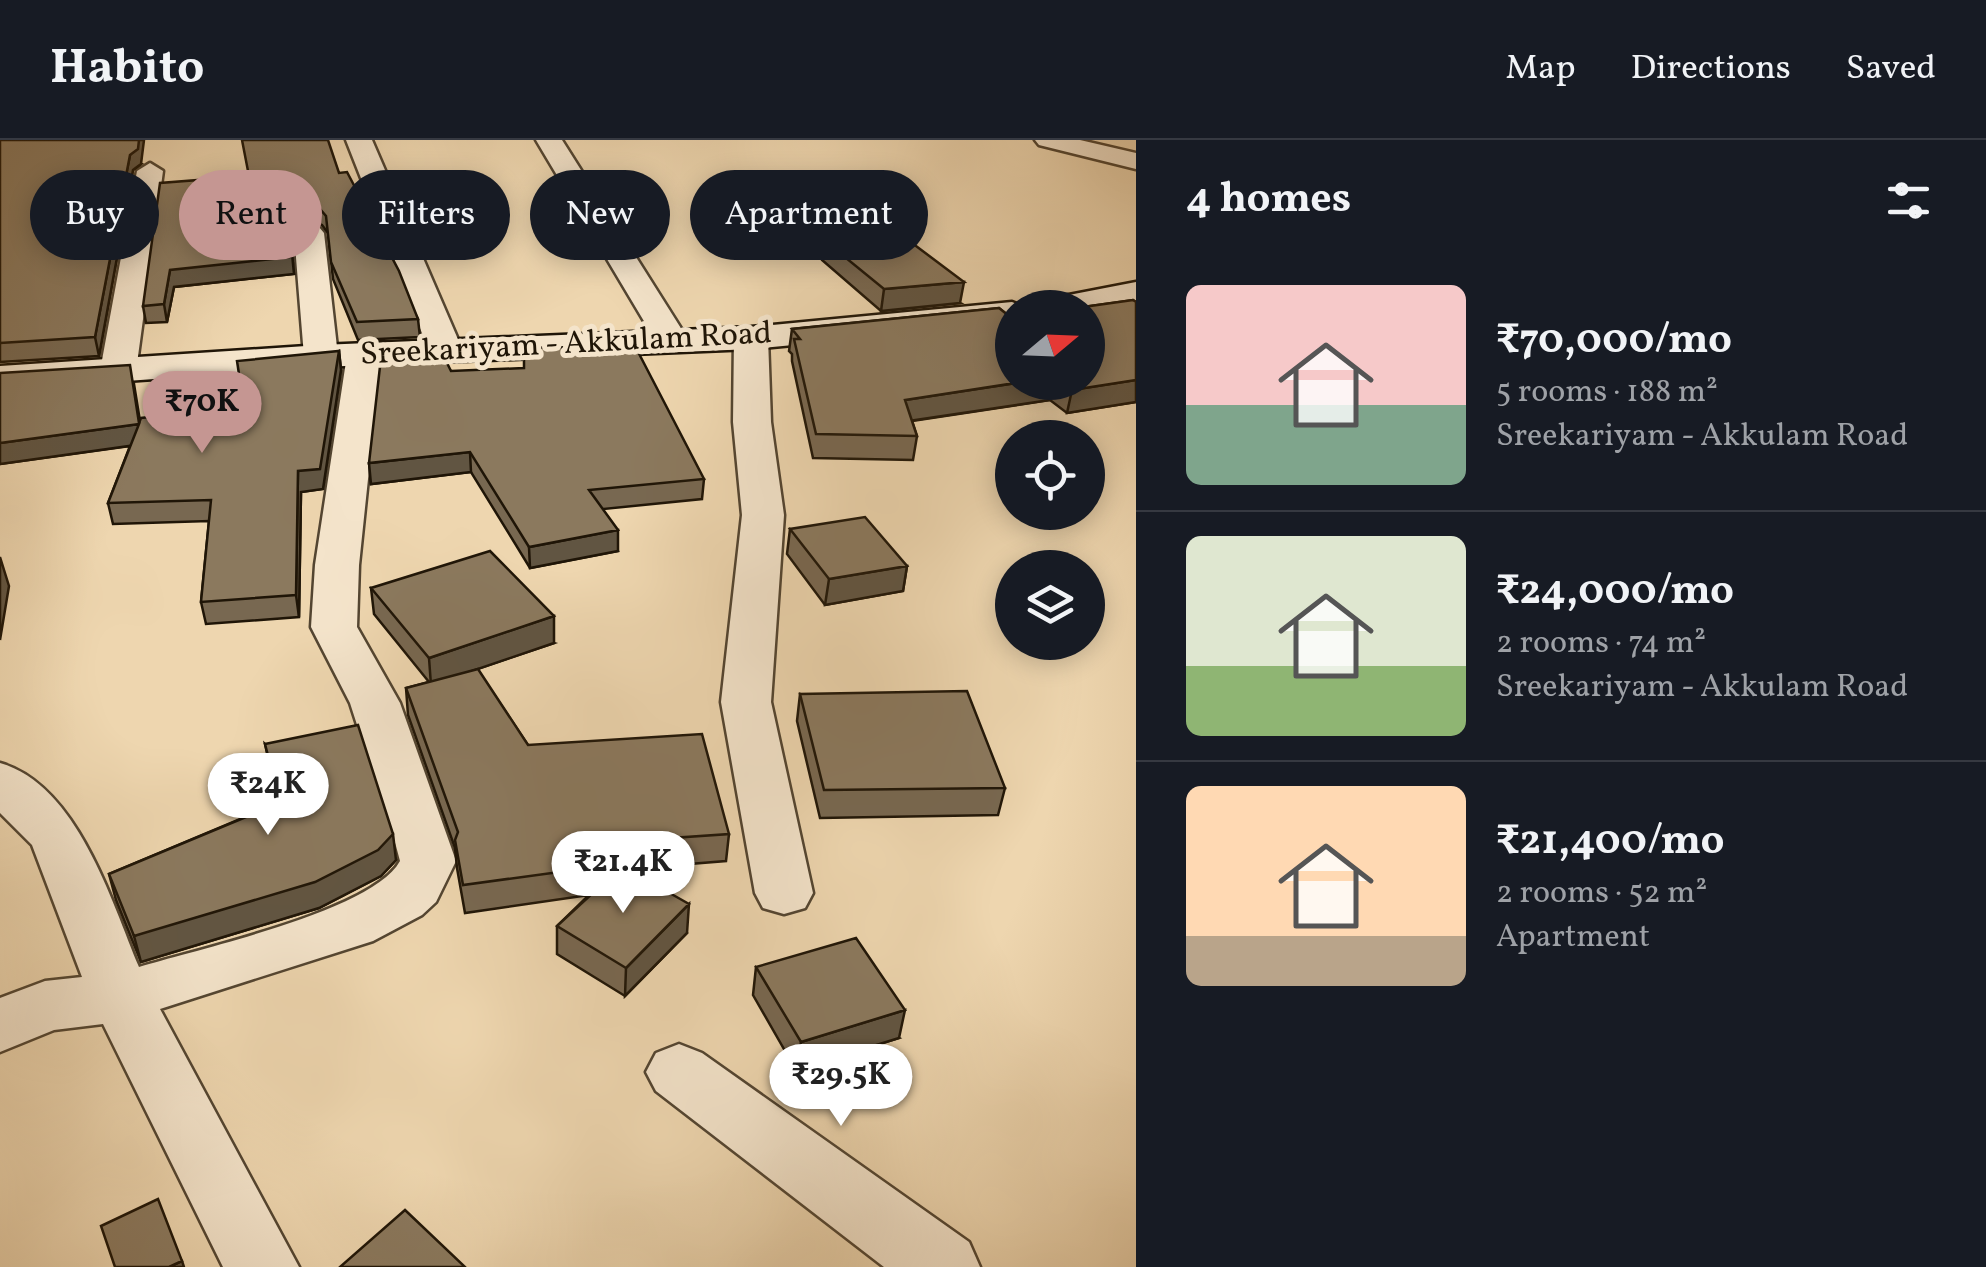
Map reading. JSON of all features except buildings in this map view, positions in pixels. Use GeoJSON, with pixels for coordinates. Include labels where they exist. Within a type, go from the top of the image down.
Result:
{"type":"FeatureCollection","features":[{"type":"Feature","properties":{"kind":"main road"},"geometry":{"type":"LineString","coordinates":[[1105,299],[1136,294]]}},
{"type":"Feature","properties":{"kind":"main road","name":"Sreekariyam - Akkulam Road"},"geometry":{"type":"LineString","coordinates":[[0,378],[342,356],[751,338],[995,314]]}},
{"type":"Feature","properties":{"kind":"street"},"geometry":{"type":"LineString","coordinates":[[359,140],[446,351]]}},
{"type":"Feature","properties":{"kind":"street"},"geometry":{"type":"LineString","coordinates":[[549,140],[672,341]]}},
{"type":"Feature","properties":{"kind":"street"},"geometry":{"type":"LineString","coordinates":[[1048,140],[1136,161]]}},
{"type":"Feature","properties":{"kind":"street"},"geometry":{"type":"LineString","coordinates":[[118,370],[136,260]]}},
{"type":"Feature","properties":{"kind":"street"},"geometry":{"type":"LineString","coordinates":[[0,1026],[45,1006],[121,997],[352,925],[415,888],[428,860],[375,703],[334,627],[342,356],[316,260]]}},
{"type":"Feature","properties":{"kind":"street"},"geometry":{"type":"LineString","coordinates":[[751,338],[752,422],[763,515],[746,702],[784,893]]}},
{"type":"Feature","properties":{"kind":"street"},"geometry":{"type":"LineString","coordinates":[[0,781],[56,836],[121,997],[262,1267]]}},
{"type":"Feature","properties":{"kind":"street"},"geometry":{"type":"LineString","coordinates":[[679,1072],[943,1267]]}}]}
